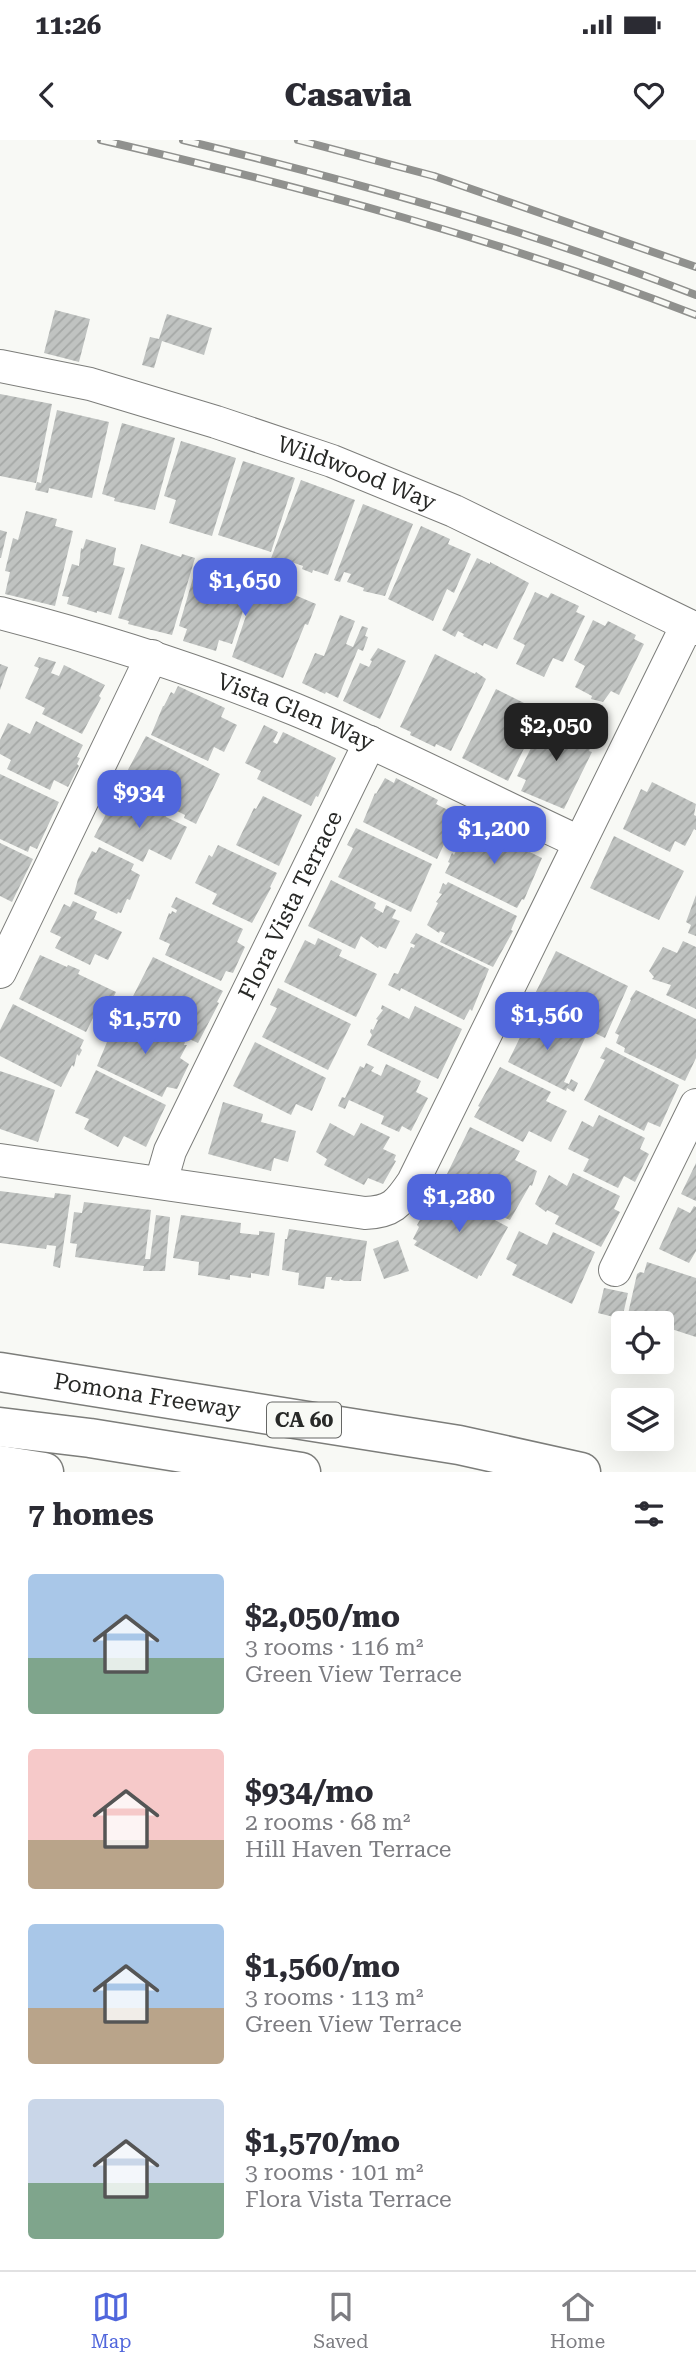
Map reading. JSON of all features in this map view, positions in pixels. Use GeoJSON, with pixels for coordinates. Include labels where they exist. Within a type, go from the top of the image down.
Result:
{"type":"FeatureCollection","features":[{"type":"Feature","properties":{"kind":"highway","name":"Pomona Freeway"},"geometry":{"type":"LineString","coordinates":[[8,1369],[459,1445],[581,1472]]}},
{"type":"Feature","properties":{"kind":"highway"},"geometry":{"type":"LineString","coordinates":[[0,1427],[90,1438],[301,1472]]}},
{"type":"Feature","properties":{"kind":"highway"},"geometry":{"type":"LineString","coordinates":[[0,1465],[44,1472]]}},
{"type":"Feature","properties":{"kind":"street","name":"Wildwood Way"},"geometry":{"type":"LineString","coordinates":[[0,366],[90,384],[332,461],[454,511],[692,627]]}},
{"type":"Feature","properties":{"kind":"street","name":"Vista Glen Way"},"geometry":{"type":"LineString","coordinates":[[0,613],[152,656],[294,709],[370,742],[579,842]]}},
{"type":"Feature","properties":{"kind":"street"},"geometry":{"type":"LineString","coordinates":[[0,1160],[365,1213],[394,1207],[413,1182],[579,842],[692,627]]}},
{"type":"Feature","properties":{"kind":"street"},"geometry":{"type":"LineString","coordinates":[[0,972],[152,656]]}},
{"type":"Feature","properties":{"kind":"street","name":"Flora Vista Terrace"},"geometry":{"type":"LineString","coordinates":[[161,1182],[170,1151],[370,742]]}},
{"type":"Feature","properties":{"kind":"street"},"geometry":{"type":"LineString","coordinates":[[615,1270],[696,1105]]}},
{"type":"Feature","properties":{"kind":"building"},"geometry":{"type":"Polygon","coordinates":[[[55,310],[90,319],[79,362],[44,353],[55,310]]]}},
{"type":"Feature","properties":{"kind":"building"},"geometry":{"type":"Polygon","coordinates":[[[167,314],[212,328],[204,355],[162,341],[154,368],[142,365],[150,337],[159,339],[167,314]]]}},
{"type":"Feature","properties":{"kind":"building"},"geometry":{"type":"Polygon","coordinates":[[[0,394],[52,404],[36,483],[0,476],[0,394]]]}},
{"type":"Feature","properties":{"kind":"building"},"geometry":{"type":"Polygon","coordinates":[[[57,410],[109,422],[92,498],[49,488],[48,493],[35,490],[37,482],[41,483],[57,410]]]}},
{"type":"Feature","properties":{"kind":"building"},"geometry":{"type":"Polygon","coordinates":[[[122,423],[175,438],[155,510],[114,501],[115,498],[102,494],[122,423]]]}},
{"type":"Feature","properties":{"kind":"building"},"geometry":{"type":"Polygon","coordinates":[[[181,441],[236,458],[212,536],[169,523],[176,500],[164,496],[181,441]]]}},
{"type":"Feature","properties":{"kind":"building"},"geometry":{"type":"Polygon","coordinates":[[[243,461],[295,478],[271,552],[218,535],[243,461]]]}},
{"type":"Feature","properties":{"kind":"building"},"geometry":{"type":"Polygon","coordinates":[[[301,480],[355,500],[328,575],[313,570],[312,573],[302,569],[303,566],[280,558],[278,564],[270,561],[301,480]]]}},
{"type":"Feature","properties":{"kind":"building"},"geometry":{"type":"Polygon","coordinates":[[[363,504],[413,524],[385,596],[363,591],[364,588],[347,582],[351,574],[344,572],[340,582],[334,580],[363,504]]]}},
{"type":"Feature","properties":{"kind":"building"},"geometry":{"type":"Polygon","coordinates":[[[26,511],[57,519],[55,526],[73,531],[55,606],[5,594],[10,572],[5,571],[13,538],[18,540],[26,511]]]}},
{"type":"Feature","properties":{"kind":"building"},"geometry":{"type":"Polygon","coordinates":[[[421,526],[450,539],[448,544],[471,554],[454,593],[447,589],[433,621],[388,599],[421,526]]]}},
{"type":"Feature","properties":{"kind":"building"},"geometry":{"type":"Polygon","coordinates":[[[0,530],[7,532],[1,558],[0,558],[0,530]]]}},
{"type":"Feature","properties":{"kind":"building"},"geometry":{"type":"Polygon","coordinates":[[[86,539],[116,548],[113,565],[125,568],[111,615],[67,604],[69,597],[62,596],[72,564],[79,566],[81,548],[83,549],[86,539]]]}},
{"type":"Feature","properties":{"kind":"building"},"geometry":{"type":"Polygon","coordinates":[[[141,544],[181,557],[182,554],[195,558],[172,635],[128,624],[129,621],[118,618],[141,544]]]}},
{"type":"Feature","properties":{"kind":"building"},"geometry":{"type":"Polygon","coordinates":[[[477,558],[529,583],[497,649],[484,643],[483,646],[458,631],[455,637],[442,630],[477,558]]]}},
{"type":"Feature","properties":{"kind":"building"},"geometry":{"type":"Polygon","coordinates":[[[198,561],[249,579],[250,576],[316,604],[283,678],[232,657],[252,598],[248,596],[232,644],[219,640],[216,651],[183,641],[187,629],[179,626],[198,561]]]}},
{"type":"Feature","properties":{"kind":"building"},"geometry":{"type":"Polygon","coordinates":[[[535,592],[548,598],[551,593],[579,606],[576,612],[585,616],[563,662],[553,658],[544,677],[516,664],[525,645],[513,639],[535,592]]]}},
{"type":"Feature","properties":{"kind":"building"},"geometry":{"type":"Polygon","coordinates":[[[340,615],[355,621],[346,644],[353,647],[362,626],[368,628],[365,636],[368,637],[363,651],[358,649],[338,698],[302,683],[315,653],[324,656],[340,615]]]}},
{"type":"Feature","properties":{"kind":"building"},"geometry":{"type":"Polygon","coordinates":[[[593,620],[605,626],[608,621],[636,635],[634,639],[644,644],[619,695],[611,691],[603,702],[591,699],[592,696],[575,687],[585,666],[574,660],[593,620]]]}},
{"type":"Feature","properties":{"kind":"building"},"geometry":{"type":"Polygon","coordinates":[[[378,648],[406,661],[380,719],[343,701],[360,663],[369,667],[378,648]]]}},
{"type":"Feature","properties":{"kind":"building"},"geometry":{"type":"Polygon","coordinates":[[[435,654],[486,679],[451,751],[436,744],[435,747],[400,727],[435,654]]]}},
{"type":"Feature","properties":{"kind":"building"},"geometry":{"type":"Polygon","coordinates":[[[39,657],[56,662],[51,673],[59,676],[64,665],[105,685],[82,734],[42,714],[45,708],[25,698],[39,668],[34,666],[39,657]]]}},
{"type":"Feature","properties":{"kind":"building"},"geometry":{"type":"Polygon","coordinates":[[[0,664],[8,667],[0,690],[0,664]]]}},
{"type":"Feature","properties":{"kind":"building"},"geometry":{"type":"Polygon","coordinates":[[[178,686],[225,708],[221,717],[237,725],[224,752],[214,747],[208,761],[151,735],[163,706],[178,686]]]}},
{"type":"Feature","properties":{"kind":"building"},"geometry":{"type":"Polygon","coordinates":[[[496,689],[542,712],[508,781],[462,758],[496,689]]]}},
{"type":"Feature","properties":{"kind":"building"},"geometry":{"type":"Polygon","coordinates":[[[547,713],[595,738],[589,751],[592,752],[564,809],[521,791],[526,780],[517,776],[539,732],[547,736],[553,725],[544,721],[547,713]]]}},
{"type":"Feature","properties":{"kind":"building"},"geometry":{"type":"Polygon","coordinates":[[[36,721],[83,745],[77,757],[80,758],[77,764],[79,766],[68,787],[54,780],[50,790],[7,769],[11,760],[0,754],[0,740],[8,723],[30,734],[36,721]]]}},
{"type":"Feature","properties":{"kind":"building"},"geometry":{"type":"Polygon","coordinates":[[[264,725],[278,732],[273,742],[277,744],[283,732],[336,758],[311,806],[257,779],[261,771],[245,763],[264,725]]]}},
{"type":"Feature","properties":{"kind":"building"},"geometry":{"type":"Polygon","coordinates":[[[146,736],[220,774],[196,824],[184,818],[185,815],[121,783],[146,736]]]}},
{"type":"Feature","properties":{"kind":"building"},"geometry":{"type":"Polygon","coordinates":[[[0,774],[59,802],[37,849],[30,846],[28,852],[0,839],[0,774]]]}},
{"type":"Feature","properties":{"kind":"building"},"geometry":{"type":"Polygon","coordinates":[[[385,778],[394,783],[396,778],[438,800],[436,804],[458,815],[437,859],[363,822],[375,793],[385,778]]]}},
{"type":"Feature","properties":{"kind":"building"},"geometry":{"type":"Polygon","coordinates":[[[652,782],[696,804],[696,830],[694,829],[685,846],[675,841],[670,852],[623,829],[641,789],[647,792],[652,782]]]}},
{"type":"Feature","properties":{"kind":"building"},"geometry":{"type":"Polygon","coordinates":[[[117,793],[159,814],[161,810],[167,814],[166,817],[187,827],[171,860],[149,849],[143,862],[94,837],[117,793]]]}},
{"type":"Feature","properties":{"kind":"building"},"geometry":{"type":"Polygon","coordinates":[[[263,796],[302,815],[279,866],[236,845],[263,796]]]}},
{"type":"Feature","properties":{"kind":"building"},"geometry":{"type":"Polygon","coordinates":[[[470,823],[542,858],[524,900],[522,899],[517,908],[445,873],[452,853],[454,855],[470,823]]]}},
{"type":"Feature","properties":{"kind":"building"},"geometry":{"type":"Polygon","coordinates":[[[356,828],[432,864],[411,912],[338,877],[353,848],[347,845],[356,828]]]}},
{"type":"Feature","properties":{"kind":"building"},"geometry":{"type":"Polygon","coordinates":[[[614,836],[684,871],[659,920],[590,888],[614,836]]]}},
{"type":"Feature","properties":{"kind":"building"},"geometry":{"type":"Polygon","coordinates":[[[0,843],[33,859],[12,902],[0,896],[0,843]]]}},
{"type":"Feature","properties":{"kind":"building"},"geometry":{"type":"Polygon","coordinates":[[[218,845],[277,873],[252,923],[212,904],[217,894],[195,883],[209,855],[212,857],[218,845]]]}},
{"type":"Feature","properties":{"kind":"building"},"geometry":{"type":"Polygon","coordinates":[[[99,847],[134,864],[131,870],[140,875],[130,900],[127,899],[121,913],[117,914],[74,894],[78,879],[92,851],[96,853],[99,847]]]}},
{"type":"Feature","properties":{"kind":"building"},"geometry":{"type":"Polygon","coordinates":[[[331,880],[376,903],[374,908],[383,913],[386,905],[396,910],[392,918],[400,921],[386,949],[379,946],[378,948],[361,936],[355,949],[308,926],[331,880]]]}},
{"type":"Feature","properties":{"kind":"building"},"geometry":{"type":"Polygon","coordinates":[[[448,882],[517,916],[511,930],[513,931],[493,967],[440,942],[445,933],[439,933],[427,925],[442,894],[439,893],[443,883],[446,885],[448,882]]]}},
{"type":"Feature","properties":{"kind":"building"},"geometry":{"type":"Polygon","coordinates":[[[696,895],[696,936],[688,933],[691,925],[686,922],[696,895]]]}},
{"type":"Feature","properties":{"kind":"building"},"geometry":{"type":"Polygon","coordinates":[[[176,897],[243,929],[237,942],[245,947],[233,973],[226,971],[221,981],[165,955],[170,944],[159,939],[169,913],[176,913],[177,910],[171,907],[176,897]]]}},
{"type":"Feature","properties":{"kind":"building"},"geometry":{"type":"Polygon","coordinates":[[[73,901],[97,912],[94,919],[122,932],[108,960],[95,954],[90,965],[55,948],[61,937],[50,932],[64,904],[70,907],[73,901]]]}},
{"type":"Feature","properties":{"kind":"building"},"geometry":{"type":"Polygon","coordinates":[[[416,933],[489,969],[472,1011],[470,1009],[464,1020],[401,988],[400,991],[388,985],[394,973],[398,974],[411,947],[414,948],[415,945],[410,943],[416,933]]]}},
{"type":"Feature","properties":{"kind":"building"},"geometry":{"type":"Polygon","coordinates":[[[318,938],[342,950],[339,956],[377,974],[356,1017],[284,982],[305,940],[315,945],[318,938]]]}},
{"type":"Feature","properties":{"kind":"building"},"geometry":{"type":"Polygon","coordinates":[[[683,941],[696,947],[696,1009],[666,995],[671,985],[652,979],[654,977],[649,971],[663,947],[677,953],[683,941]]]}},
{"type":"Feature","properties":{"kind":"building"},"geometry":{"type":"Polygon","coordinates":[[[556,951],[628,986],[605,1038],[531,1002],[556,951]]]}},
{"type":"Feature","properties":{"kind":"building"},"geometry":{"type":"Polygon","coordinates":[[[40,955],[80,970],[78,974],[116,992],[112,1000],[104,996],[86,1032],[19,999],[40,955]]]}},
{"type":"Feature","properties":{"kind":"building"},"geometry":{"type":"Polygon","coordinates":[[[153,957],[223,991],[198,1043],[126,1010],[153,957]]]}},
{"type":"Feature","properties":{"kind":"building"},"geometry":{"type":"Polygon","coordinates":[[[278,988],[351,1024],[328,1070],[262,1037],[277,1008],[270,1005],[278,988]]]}},
{"type":"Feature","properties":{"kind":"building"},"geometry":{"type":"Polygon","coordinates":[[[636,990],[696,1019],[696,1058],[685,1081],[624,1052],[625,1048],[616,1043],[619,1035],[615,1033],[636,990]]]}},
{"type":"Feature","properties":{"kind":"building"},"geometry":{"type":"Polygon","coordinates":[[[13,1004],[84,1040],[74,1067],[72,1065],[61,1087],[0,1056],[0,1030],[13,1004]]]}},
{"type":"Feature","properties":{"kind":"building"},"geometry":{"type":"Polygon","coordinates":[[[382,1005],[409,1019],[415,1006],[462,1029],[438,1079],[367,1045],[372,1035],[371,1029],[373,1030],[378,1020],[376,1019],[383,1010],[382,1005]]]}},
{"type":"Feature","properties":{"kind":"building"},"geometry":{"type":"Polygon","coordinates":[[[125,1013],[185,1042],[184,1045],[187,1045],[180,1058],[189,1064],[177,1089],[167,1087],[162,1097],[97,1066],[112,1030],[119,1029],[125,1013]]]}},
{"type":"Feature","properties":{"kind":"building"},"geometry":{"type":"Polygon","coordinates":[[[532,1013],[585,1038],[564,1082],[569,1084],[571,1079],[578,1083],[574,1092],[567,1088],[566,1091],[508,1062],[532,1013]]]}},
{"type":"Feature","properties":{"kind":"building"},"geometry":{"type":"Polygon","coordinates":[[[255,1042],[326,1078],[312,1111],[296,1104],[291,1115],[233,1086],[255,1042]]]}},
{"type":"Feature","properties":{"kind":"building"},"geometry":{"type":"Polygon","coordinates":[[[606,1047],[679,1085],[660,1127],[648,1122],[644,1131],[584,1100],[605,1060],[600,1058],[606,1047]]]}},
{"type":"Feature","properties":{"kind":"building"},"geometry":{"type":"Polygon","coordinates":[[[366,1063],[374,1067],[371,1071],[381,1076],[386,1064],[421,1081],[416,1092],[428,1098],[411,1131],[402,1126],[399,1132],[381,1124],[384,1116],[349,1100],[345,1109],[338,1106],[342,1097],[345,1098],[360,1066],[364,1068],[366,1063]]]}},
{"type":"Feature","properties":{"kind":"building"},"geometry":{"type":"Polygon","coordinates":[[[500,1067],[551,1092],[546,1101],[567,1111],[551,1142],[529,1131],[523,1142],[474,1117],[500,1067]]]}},
{"type":"Feature","properties":{"kind":"building"},"geometry":{"type":"Polygon","coordinates":[[[96,1070],[166,1105],[146,1147],[124,1136],[118,1147],[84,1129],[89,1119],[75,1113],[96,1070]]]}},
{"type":"Feature","properties":{"kind":"building"},"geometry":{"type":"Polygon","coordinates":[[[0,1071],[55,1090],[38,1142],[0,1129],[0,1071]]]}},
{"type":"Feature","properties":{"kind":"building"},"geometry":{"type":"Polygon","coordinates":[[[223,1102],[263,1114],[261,1122],[296,1131],[288,1162],[274,1158],[271,1171],[208,1154],[223,1102]]]}},
{"type":"Feature","properties":{"kind":"building"},"geometry":{"type":"Polygon","coordinates":[[[599,1115],[645,1138],[640,1149],[649,1154],[635,1182],[624,1176],[618,1188],[583,1171],[589,1159],[568,1149],[582,1121],[593,1127],[599,1115]]]}},
{"type":"Feature","properties":{"kind":"building"},"geometry":{"type":"Polygon","coordinates":[[[330,1123],[354,1136],[361,1123],[390,1137],[383,1149],[396,1155],[396,1161],[383,1184],[368,1178],[364,1185],[324,1165],[327,1159],[316,1152],[330,1123]]]}},
{"type":"Feature","properties":{"kind":"building"},"geometry":{"type":"Polygon","coordinates":[[[470,1127],[520,1151],[515,1160],[537,1171],[532,1186],[530,1185],[510,1220],[496,1214],[501,1203],[446,1176],[470,1127]]]}},
{"type":"Feature","properties":{"kind":"building"},"geometry":{"type":"Polygon","coordinates":[[[696,1163],[696,1201],[681,1194],[696,1163]]]}},
{"type":"Feature","properties":{"kind":"building"},"geometry":{"type":"Polygon","coordinates":[[[573,1173],[620,1196],[614,1209],[620,1212],[601,1247],[555,1224],[559,1216],[547,1210],[546,1212],[535,1204],[549,1175],[567,1186],[573,1173]]]}},
{"type":"Feature","properties":{"kind":"building"},"geometry":{"type":"Polygon","coordinates":[[[439,1190],[508,1227],[477,1279],[414,1245],[417,1241],[413,1239],[419,1227],[417,1225],[439,1190]]]}},
{"type":"Feature","properties":{"kind":"building"},"geometry":{"type":"Polygon","coordinates":[[[0,1191],[54,1198],[55,1193],[71,1195],[60,1268],[53,1266],[56,1246],[47,1245],[46,1249],[0,1243],[0,1191]]]}},
{"type":"Feature","properties":{"kind":"building"},"geometry":{"type":"Polygon","coordinates":[[[84,1202],[151,1210],[145,1259],[150,1259],[156,1215],[170,1217],[165,1271],[143,1271],[144,1266],[75,1257],[77,1244],[70,1243],[74,1212],[82,1213],[84,1202]]]}},
{"type":"Feature","properties":{"kind":"building"},"geometry":{"type":"Polygon","coordinates":[[[694,1206],[696,1251],[689,1263],[659,1249],[678,1207],[690,1213],[694,1206]]]}},
{"type":"Feature","properties":{"kind":"building"},"geometry":{"type":"Polygon","coordinates":[[[181,1215],[241,1223],[240,1233],[275,1233],[269,1276],[251,1273],[251,1278],[230,1275],[230,1280],[198,1275],[199,1262],[173,1258],[181,1215]]]}},
{"type":"Feature","properties":{"kind":"building"},"geometry":{"type":"Polygon","coordinates":[[[289,1229],[367,1241],[361,1281],[339,1281],[326,1277],[324,1289],[298,1285],[299,1273],[282,1270],[285,1239],[289,1229]]]}},
{"type":"Feature","properties":{"kind":"building"},"geometry":{"type":"Polygon","coordinates":[[[519,1231],[547,1245],[553,1232],[595,1252],[572,1304],[512,1275],[517,1265],[506,1259],[519,1231]]]}},
{"type":"Feature","properties":{"kind":"building"},"geometry":{"type":"Polygon","coordinates":[[[398,1240],[409,1271],[384,1279],[373,1249],[398,1240]]]}},
{"type":"Feature","properties":{"kind":"building"},"geometry":{"type":"Polygon","coordinates":[[[647,1262],[696,1278],[696,1337],[674,1330],[674,1311],[629,1311],[637,1274],[644,1273],[647,1262]]]}},
{"type":"Feature","properties":{"kind":"building"},"geometry":{"type":"Polygon","coordinates":[[[604,1288],[628,1293],[624,1311],[611,1311],[611,1316],[598,1313],[604,1288]]]}},
{"type":"Feature","properties":{"kind":"railway"},"geometry":{"type":"LineString","coordinates":[[101,140],[402,217],[550,263],[696,315]]}},
{"type":"Feature","properties":{"kind":"railway"},"geometry":{"type":"LineString","coordinates":[[183,140],[313,173],[506,228],[696,295]]}},
{"type":"Feature","properties":{"kind":"railway"},"geometry":{"type":"LineString","coordinates":[[298,140],[434,176],[696,267]]}}]}
